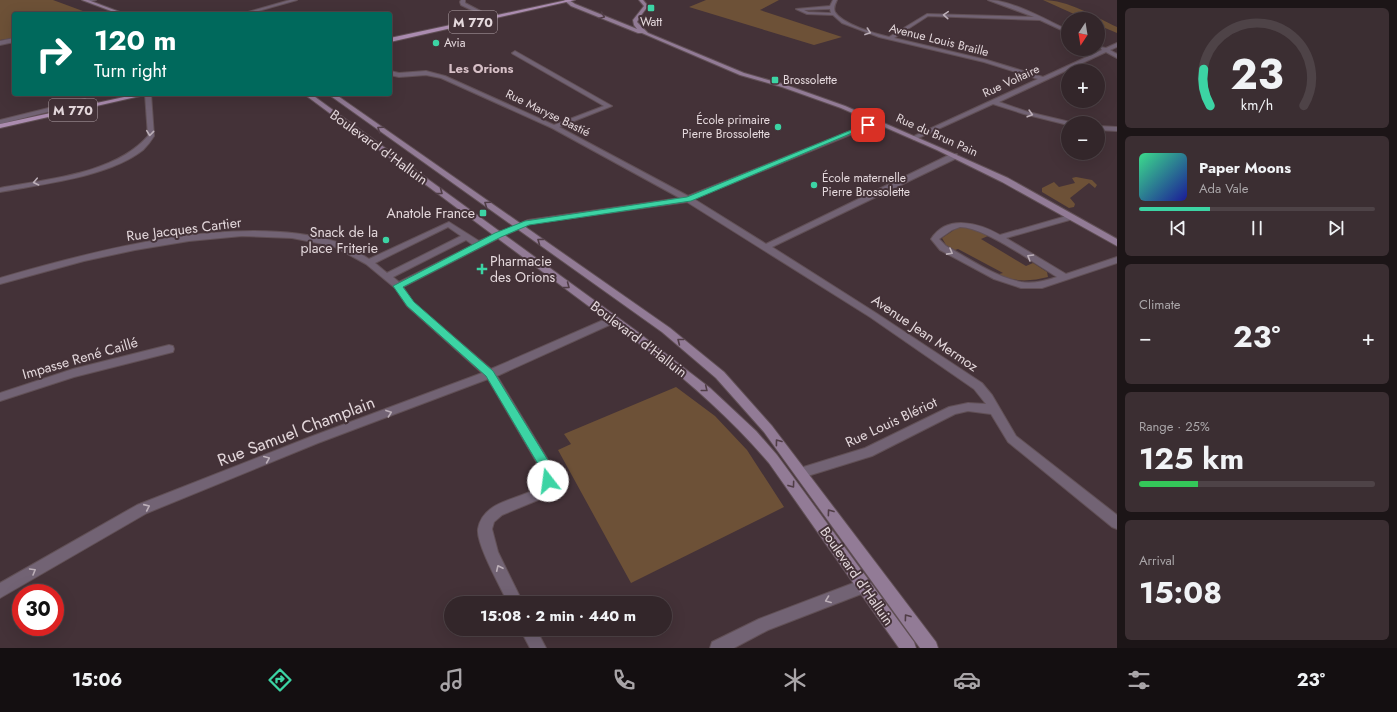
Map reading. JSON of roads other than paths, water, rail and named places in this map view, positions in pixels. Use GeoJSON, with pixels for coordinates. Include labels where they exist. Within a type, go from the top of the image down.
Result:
{"type":"FeatureCollection","features":[{"type":"Feature","properties":{"kind":"main road","name":"M 770"},"geometry":{"type":"LineString","coordinates":[[392,35],[554,0]]}},
{"type":"Feature","properties":{"kind":"main road","name":"M 770"},"geometry":{"type":"LineString","coordinates":[[392,40],[573,0]]}},
{"type":"Feature","properties":{"kind":"main road"},"geometry":{"type":"LineString","coordinates":[[614,21],[631,20],[646,7],[646,4],[641,0]]}},
{"type":"Feature","properties":{"kind":"main road"},"geometry":{"type":"LineString","coordinates":[[86,1],[117,12]]}},
{"type":"Feature","properties":{"kind":"main road","name":"Rue du Brun Pain"},"geometry":{"type":"LineString","coordinates":[[566,1],[742,74],[812,95],[878,122],[1004,180],[1117,243]]}},
{"type":"Feature","properties":{"kind":"main road"},"geometry":{"type":"LineString","coordinates":[[631,20],[646,34]]}},
{"type":"Feature","properties":{"kind":"main road","name":"M 770"},"geometry":{"type":"LineString","coordinates":[[85,101],[109,96]]}},
{"type":"Feature","properties":{"kind":"main road","name":"M 770"},"geometry":{"type":"LineString","coordinates":[[0,126],[138,96]]}},
{"type":"Feature","properties":{"kind":"main road","name":"Boulevard d'Halluin"},"geometry":{"type":"LineString","coordinates":[[310,96],[690,378],[740,420],[773,459],[908,648]]}},
{"type":"Feature","properties":{"kind":"main road","name":"Boulevard d'Halluin"},"geometry":{"type":"LineString","coordinates":[[334,96],[666,330],[715,371],[757,415],[930,648]]}},
{"type":"Feature","properties":{"kind":"street"},"geometry":{"type":"LineString","coordinates":[[86,1],[94,0]]}},
{"type":"Feature","properties":{"kind":"street"},"geometry":{"type":"LineString","coordinates":[[250,12],[295,0]]}},
{"type":"Feature","properties":{"kind":"street"},"geometry":{"type":"LineString","coordinates":[[463,0],[463,4],[486,14]]}},
{"type":"Feature","properties":{"kind":"street"},"geometry":{"type":"LineString","coordinates":[[832,7],[798,9],[807,13],[834,14],[832,7],[835,0]]}},
{"type":"Feature","properties":{"kind":"street"},"geometry":{"type":"LineString","coordinates":[[990,0],[1018,8],[1061,28]]}},
{"type":"Feature","properties":{"kind":"street","name":"Avenue Louis Braille"},"geometry":{"type":"LineString","coordinates":[[834,14],[853,26],[890,39],[984,61],[1043,78]]}},
{"type":"Feature","properties":{"kind":"street"},"geometry":{"type":"LineString","coordinates":[[890,39],[921,20],[925,15],[930,14],[1042,19]]}},
{"type":"Feature","properties":{"kind":"street"},"geometry":{"type":"LineString","coordinates":[[0,43],[12,40]]}},
{"type":"Feature","properties":{"kind":"street","name":"Rue Voltaire"},"geometry":{"type":"LineString","coordinates":[[1105,50],[1117,45]]}},
{"type":"Feature","properties":{"kind":"street"},"geometry":{"type":"LineString","coordinates":[[1105,50],[1117,56]]}},
{"type":"Feature","properties":{"kind":"street"},"geometry":{"type":"LineString","coordinates":[[515,53],[609,106],[554,127]]}},
{"type":"Feature","properties":{"kind":"street","name":"Rue Voltaire"},"geometry":{"type":"LineString","coordinates":[[914,138],[1092,56]]}},
{"type":"Feature","properties":{"kind":"street","name":"Rue Maryse Bastié"},"geometry":{"type":"LineString","coordinates":[[392,73],[400,75],[422,73],[439,76],[554,127],[688,199]]}},
{"type":"Feature","properties":{"kind":"street"},"geometry":{"type":"LineString","coordinates":[[0,190],[96,170],[134,153],[151,136],[147,96]]}},
{"type":"Feature","properties":{"kind":"street"},"geometry":{"type":"LineString","coordinates":[[0,121],[85,101]]}},
{"type":"Feature","properties":{"kind":"street"},"geometry":{"type":"LineString","coordinates":[[994,102],[1026,113],[1061,121]]}},
{"type":"Feature","properties":{"kind":"street"},"geometry":{"type":"LineString","coordinates":[[398,286],[498,235],[519,226],[549,218],[688,199],[878,122]]}},
{"type":"Feature","properties":{"kind":"street"},"geometry":{"type":"LineString","coordinates":[[1105,128],[1117,129]]}},
{"type":"Feature","properties":{"kind":"street"},"geometry":{"type":"LineString","coordinates":[[766,247],[954,156]]}},
{"type":"Feature","properties":{"kind":"street","name":"Avenue Jean Mermoz"},"geometry":{"type":"LineString","coordinates":[[688,199],[873,315],[971,380],[985,393],[1001,423],[1012,439],[1117,523]]}},
{"type":"Feature","properties":{"kind":"street"},"geometry":{"type":"LineString","coordinates":[[998,238],[1070,217]]}},
{"type":"Feature","properties":{"kind":"street"},"geometry":{"type":"LineString","coordinates":[[369,262],[449,224],[479,245]]}},
{"type":"Feature","properties":{"kind":"street"},"geometry":{"type":"LineString","coordinates":[[1064,277],[975,226],[960,224],[953,225],[936,236],[935,239],[943,248],[1007,281],[1032,286],[1042,285],[1117,260]]}},
{"type":"Feature","properties":{"kind":"street","name":"Rue Jacques Cartier"},"geometry":{"type":"LineString","coordinates":[[0,281],[59,264],[114,251],[191,239],[248,234],[294,234],[318,239],[349,250],[369,262],[398,286],[410,304],[490,374],[549,474],[546,488],[539,493],[497,511],[490,516],[486,523],[485,538],[513,596]]}},
{"type":"Feature","properties":{"kind":"street"},"geometry":{"type":"LineString","coordinates":[[386,277],[467,236]]}},
{"type":"Feature","properties":{"kind":"street","name":"Rue Samuel Champlain"},"geometry":{"type":"LineString","coordinates":[[0,591],[142,509],[307,443],[490,374],[612,320]]}},
{"type":"Feature","properties":{"kind":"street","name":"Impasse René Caillé"},"geometry":{"type":"LineString","coordinates":[[0,397],[73,373],[169,349]]}},
{"type":"Feature","properties":{"kind":"street","name":"Rue Louis Blériot"},"geometry":{"type":"LineString","coordinates":[[801,473],[868,452],[953,410],[968,407],[995,410]]}},
{"type":"Feature","properties":{"kind":"street"},"geometry":{"type":"LineString","coordinates":[[718,648],[764,624],[864,586]]}},
{"type":"Feature","properties":{"kind":"street"},"geometry":{"type":"LineString","coordinates":[[532,636],[538,648]]}},
{"type":"Feature","properties":{"kind":"place","name":"Watt"},"geometry":{"type":"Point","coordinates":[651,8]}},
{"type":"Feature","properties":{"kind":"place","name":"Avia"},"geometry":{"type":"Point","coordinates":[436,43]}},
{"type":"Feature","properties":{"kind":"place","name":"Brossolette"},"geometry":{"type":"Point","coordinates":[775,80]}},
{"type":"Feature","properties":{"kind":"place","name":"École primaire Pierre Brossolette"},"geometry":{"type":"Point","coordinates":[778,127]}},
{"type":"Feature","properties":{"kind":"place","name":"École maternelle Pierre Brossolette"},"geometry":{"type":"Point","coordinates":[814,185]}},
{"type":"Feature","properties":{"kind":"place","name":"Anatole France"},"geometry":{"type":"Point","coordinates":[483,213]}},
{"type":"Feature","properties":{"kind":"place","name":"Snack de la place Friterie"},"geometry":{"type":"Point","coordinates":[386,240]}},
{"type":"Feature","properties":{"kind":"place","name":"Pharmacie des Orions"},"geometry":{"type":"Point","coordinates":[482,269]}},
{"type":"Feature","properties":{"kind":"district","name":"Les Orions"},"geometry":{"type":"Point","coordinates":[481,68]}}]}
